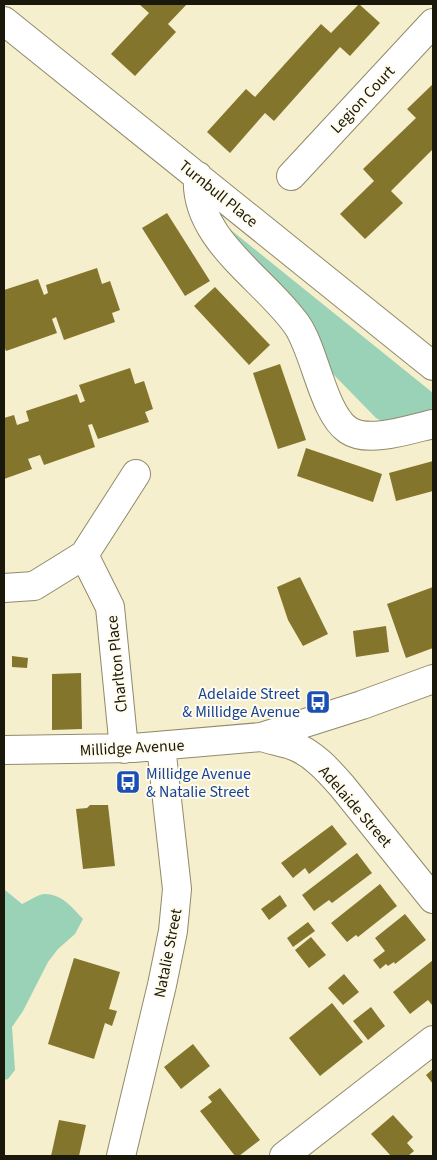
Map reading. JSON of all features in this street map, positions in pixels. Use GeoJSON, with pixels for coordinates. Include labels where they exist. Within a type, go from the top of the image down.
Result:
{"type":"FeatureCollection","features":[{"type":"Feature","properties":{"kind":"street","name":"Turnbull Place"},"geometry":{"type":"LineString","coordinates":[[4,21],[433,366]]}},
{"type":"Feature","properties":{"kind":"street","name":"Legion Court"},"geometry":{"type":"LineString","coordinates":[[291,176],[433,23]]}},
{"type":"Feature","properties":{"kind":"street"},"geometry":{"type":"LineString","coordinates":[[198,176],[200,200],[214,231],[232,256],[297,325],[330,406],[340,422],[357,435],[366,436],[386,434],[433,424]]}},
{"type":"Feature","properties":{"kind":"street"},"geometry":{"type":"LineString","coordinates":[[4,588],[34,586],[84,554],[136,474]]}},
{"type":"Feature","properties":{"kind":"street","name":"Charlton Place"},"geometry":{"type":"LineString","coordinates":[[84,554],[110,607],[124,749]]}},
{"type":"Feature","properties":{"kind":"street"},"geometry":{"type":"LineString","coordinates":[[261,737],[362,705],[433,679]]}},
{"type":"Feature","properties":{"kind":"street","name":"Millidge Avenue"},"geometry":{"type":"LineString","coordinates":[[4,750],[124,749],[261,737]]}},
{"type":"Feature","properties":{"kind":"street","name":"Adelaide Street"},"geometry":{"type":"LineString","coordinates":[[261,737],[293,746],[314,758],[329,771],[433,899]]}},
{"type":"Feature","properties":{"kind":"street","name":"Natalie Street"},"geometry":{"type":"LineString","coordinates":[[121,1156],[162,985],[177,906],[177,889],[161,746]]}},
{"type":"Feature","properties":{"kind":"street"},"geometry":{"type":"LineString","coordinates":[[284,1156],[433,1040]]}},
{"type":"Feature","properties":{"kind":"green space"},"geometry":{"type":"Polygon","coordinates":[[[221,222],[433,393],[433,411],[412,418],[389,422],[376,418],[334,375],[234,243],[221,222]]]}},
{"type":"Feature","properties":{"kind":"green space"},"geometry":{"type":"Polygon","coordinates":[[[5,890],[22,904],[44,894],[56,896],[66,902],[83,919],[75,934],[58,949],[48,962],[23,1011],[12,1027],[15,1070],[8,1079],[4,1080],[4,896],[5,890]]]}},
{"type":"Feature","properties":{"kind":"building"},"geometry":{"type":"Polygon","coordinates":[[[139,4],[187,4],[168,24],[176,32],[135,76],[111,54],[149,13],[139,4]]]}},
{"type":"Feature","properties":{"kind":"building"},"geometry":{"type":"Polygon","coordinates":[[[359,4],[380,23],[350,56],[340,47],[274,121],[265,113],[230,153],[207,132],[246,89],[255,97],[321,24],[331,33],[359,4]]]}},
{"type":"Feature","properties":{"kind":"building"},"geometry":{"type":"Polygon","coordinates":[[[433,84],[433,149],[391,191],[403,203],[365,239],[340,214],[374,181],[363,169],[416,118],[407,109],[433,84]]]}},
{"type":"Feature","properties":{"kind":"building"},"geometry":{"type":"Polygon","coordinates":[[[167,213],[210,281],[185,296],[142,228],[167,213]]]}},
{"type":"Feature","properties":{"kind":"building"},"geometry":{"type":"Polygon","coordinates":[[[97,268],[102,284],[110,281],[120,310],[112,313],[115,322],[64,340],[56,317],[52,319],[57,333],[6,351],[4,346],[4,290],[38,279],[44,295],[48,293],[46,285],[97,268]]]}},
{"type":"Feature","properties":{"kind":"building"},"geometry":{"type":"Polygon","coordinates":[[[215,287],[270,345],[249,365],[194,306],[215,287]]]}},
{"type":"Feature","properties":{"kind":"building"},"geometry":{"type":"Polygon","coordinates":[[[280,364],[306,440],[278,449],[253,373],[280,364]]]}},
{"type":"Feature","properties":{"kind":"building"},"geometry":{"type":"Polygon","coordinates":[[[130,368],[135,384],[144,381],[153,409],[145,412],[149,422],[98,439],[92,424],[88,425],[95,447],[44,465],[40,455],[28,459],[32,469],[4,479],[4,418],[14,415],[17,425],[29,421],[26,411],[77,394],[80,403],[85,401],[79,385],[130,368]]]}},
{"type":"Feature","properties":{"kind":"building"},"geometry":{"type":"Polygon","coordinates":[[[306,448],[382,474],[373,502],[297,476],[306,448]]]}},
{"type":"Feature","properties":{"kind":"building"},"geometry":{"type":"Polygon","coordinates":[[[433,461],[433,491],[396,501],[389,473],[433,461]]]}},
{"type":"Feature","properties":{"kind":"building"},"geometry":{"type":"Polygon","coordinates":[[[300,577],[328,634],[303,646],[288,620],[277,587],[300,577]]]}},
{"type":"Feature","properties":{"kind":"building"},"geometry":{"type":"Polygon","coordinates":[[[433,587],[433,648],[406,658],[387,604],[433,587]]]}},
{"type":"Feature","properties":{"kind":"building"},"geometry":{"type":"Polygon","coordinates":[[[386,626],[389,652],[356,657],[353,631],[386,626]]]}},
{"type":"Feature","properties":{"kind":"building"},"geometry":{"type":"Polygon","coordinates":[[[12,656],[28,658],[27,668],[12,667],[12,656]]]}},
{"type":"Feature","properties":{"kind":"building"},"geometry":{"type":"Polygon","coordinates":[[[81,673],[82,729],[52,730],[52,674],[81,673]]]}},
{"type":"Feature","properties":{"kind":"building"},"geometry":{"type":"Polygon","coordinates":[[[90,805],[108,805],[115,866],[83,869],[76,809],[87,808],[90,805]]]}},
{"type":"Feature","properties":{"kind":"building"},"geometry":{"type":"Polygon","coordinates":[[[332,825],[347,844],[309,874],[305,868],[293,878],[281,863],[332,825]]]}},
{"type":"Feature","properties":{"kind":"building"},"geometry":{"type":"Polygon","coordinates":[[[357,853],[372,873],[332,903],[329,900],[314,911],[302,895],[357,853]]]}},
{"type":"Feature","properties":{"kind":"building"},"geometry":{"type":"Polygon","coordinates":[[[380,884],[397,906],[358,937],[356,935],[347,942],[331,923],[380,884]]]}},
{"type":"Feature","properties":{"kind":"building"},"geometry":{"type":"Polygon","coordinates":[[[280,895],[287,906],[269,920],[261,909],[280,895]]]}},
{"type":"Feature","properties":{"kind":"building"},"geometry":{"type":"Polygon","coordinates":[[[405,914],[426,940],[395,964],[394,962],[388,966],[386,964],[380,969],[373,960],[385,951],[375,938],[405,914]]]}},
{"type":"Feature","properties":{"kind":"building"},"geometry":{"type":"Polygon","coordinates":[[[308,922],[315,931],[293,947],[287,938],[308,922]]]}},
{"type":"Feature","properties":{"kind":"building"},"geometry":{"type":"Polygon","coordinates":[[[311,937],[326,955],[309,968],[295,950],[311,937]]]}},
{"type":"Feature","properties":{"kind":"building"},"geometry":{"type":"Polygon","coordinates":[[[74,958],[120,972],[109,1009],[117,1011],[112,1026],[105,1023],[94,1059],[48,1044],[74,958]]]}},
{"type":"Feature","properties":{"kind":"building"},"geometry":{"type":"Polygon","coordinates":[[[433,960],[433,1004],[428,1000],[410,1014],[393,992],[433,960]]]}},
{"type":"Feature","properties":{"kind":"building"},"geometry":{"type":"Polygon","coordinates":[[[344,974],[359,992],[343,1005],[328,988],[344,974]]]}},
{"type":"Feature","properties":{"kind":"building"},"geometry":{"type":"Polygon","coordinates":[[[332,1003],[363,1042],[320,1076],[289,1038],[332,1003]]]}},
{"type":"Feature","properties":{"kind":"building"},"geometry":{"type":"Polygon","coordinates":[[[371,1007],[385,1026],[368,1040],[353,1021],[371,1007]]]}},
{"type":"Feature","properties":{"kind":"building"},"geometry":{"type":"Polygon","coordinates":[[[193,1044],[210,1066],[181,1089],[164,1067],[193,1044]]]}},
{"type":"Feature","properties":{"kind":"building"},"geometry":{"type":"Polygon","coordinates":[[[433,1069],[433,1084],[426,1075],[433,1069]]]}},
{"type":"Feature","properties":{"kind":"building"},"geometry":{"type":"Polygon","coordinates":[[[220,1088],[260,1140],[239,1156],[235,1156],[200,1111],[212,1102],[208,1097],[220,1088]]]}},
{"type":"Feature","properties":{"kind":"building"},"geometry":{"type":"Polygon","coordinates":[[[393,1115],[413,1137],[407,1143],[414,1151],[408,1156],[391,1156],[371,1134],[393,1115]]]}},
{"type":"Feature","properties":{"kind":"building"},"geometry":{"type":"Polygon","coordinates":[[[59,1120],[86,1125],[79,1156],[51,1156],[59,1120]]]}},
{"type":"Feature","properties":{"kind":"place","name":"Adelaide Street & Millidge Avenue"},"geometry":{"type":"Point","coordinates":[318,702]}},
{"type":"Feature","properties":{"kind":"place","name":"Millidge Avenue & Natalie Street"},"geometry":{"type":"Point","coordinates":[128,782]}}]}
